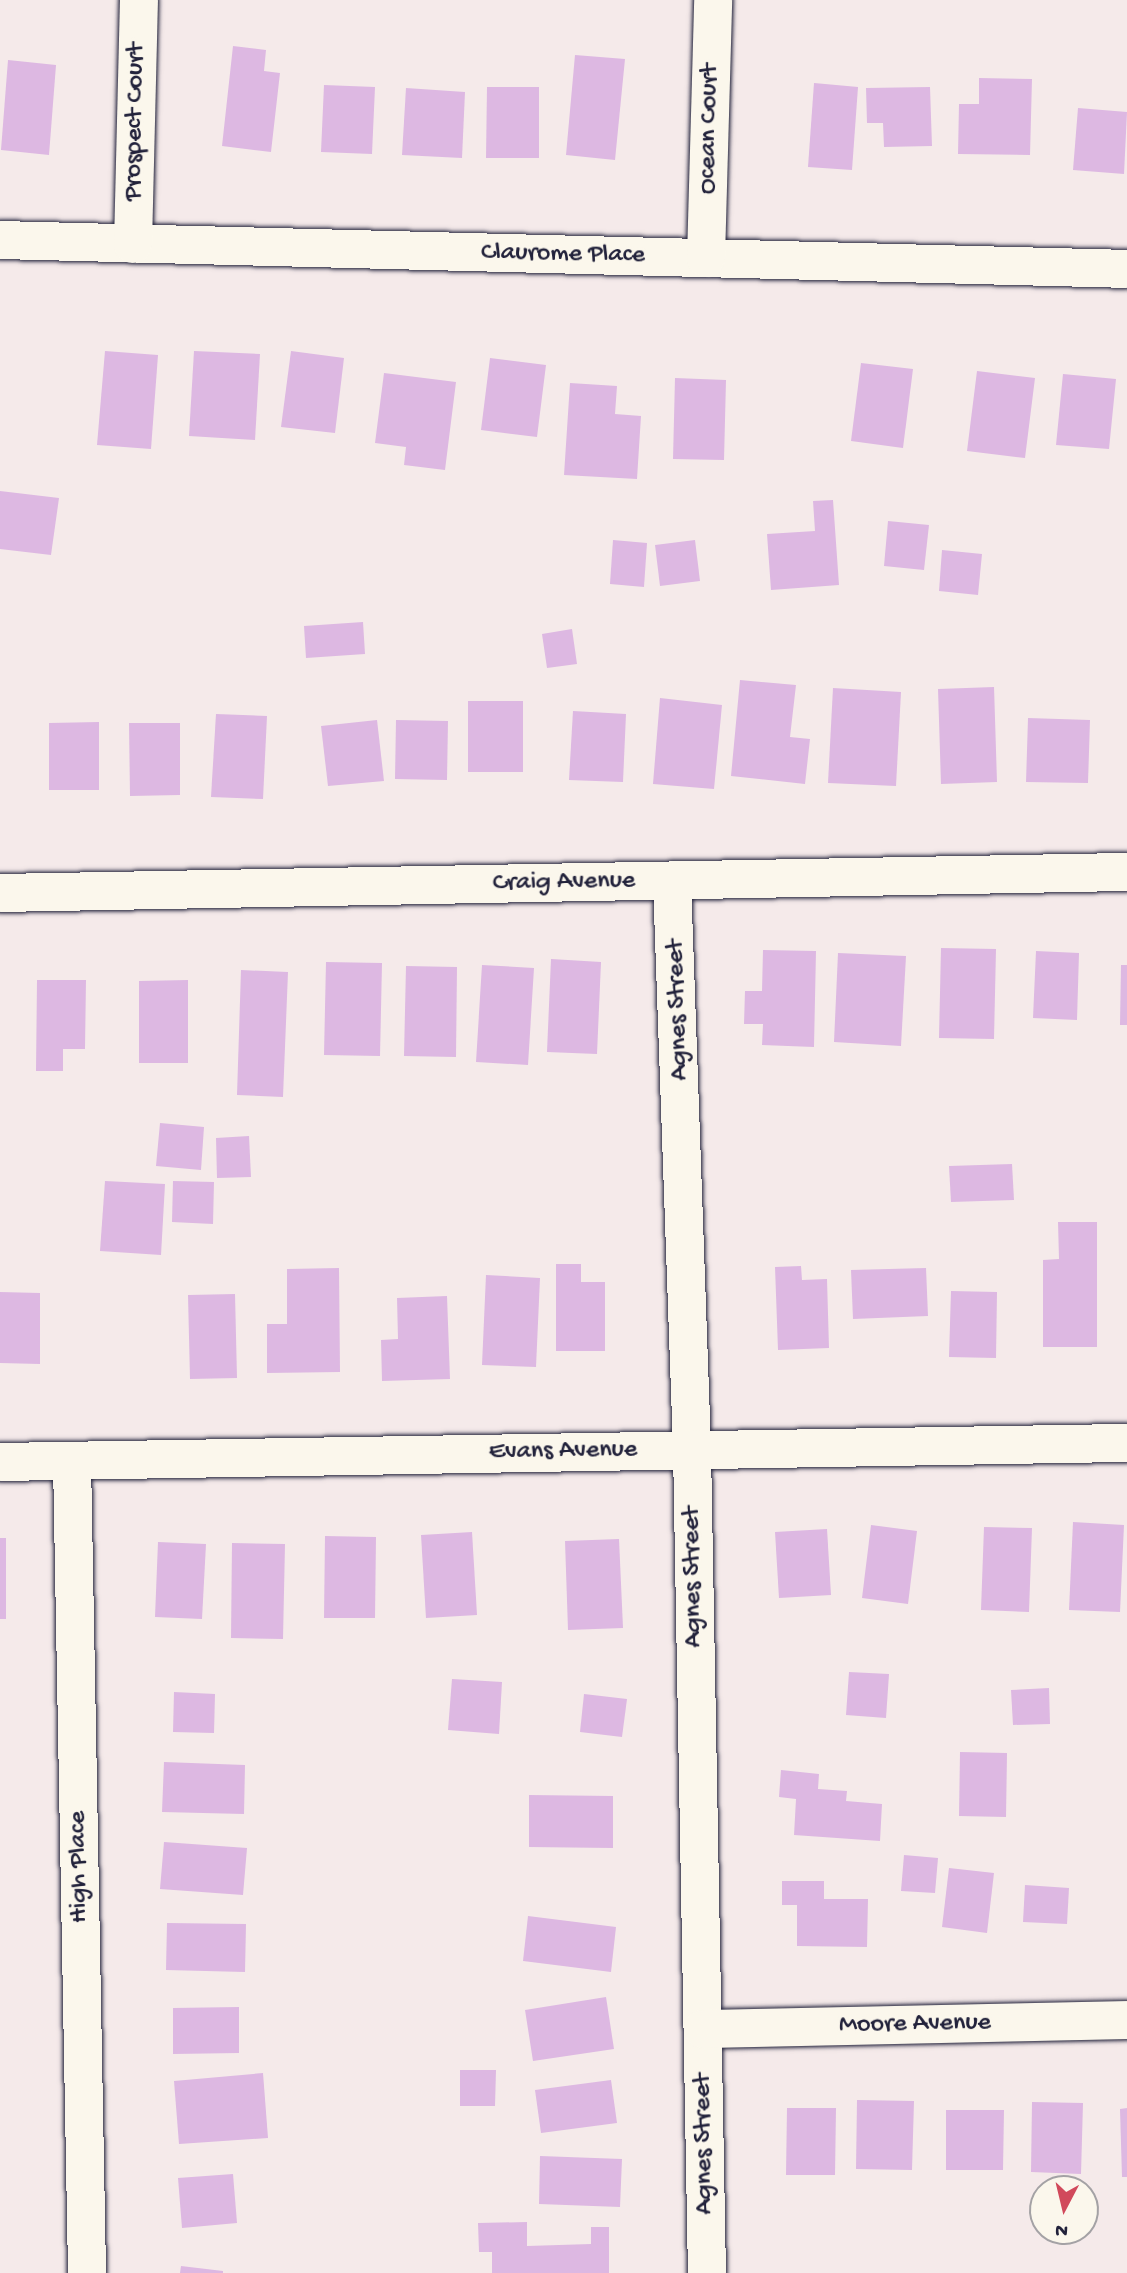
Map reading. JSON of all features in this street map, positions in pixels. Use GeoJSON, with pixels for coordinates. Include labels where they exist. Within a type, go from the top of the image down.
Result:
{"type":"FeatureCollection","features":[{"type":"Feature","properties":{"kind":"street","name":"Prospect Court"},"geometry":{"type":"LineString","coordinates":[[133,244],[139,0]]}},
{"type":"Feature","properties":{"kind":"street","name":"Ocean Court"},"geometry":{"type":"LineString","coordinates":[[706,258],[713,0]]}},
{"type":"Feature","properties":{"kind":"street","name":"Claurome Place"},"geometry":{"type":"LineString","coordinates":[[0,240],[1127,269]]}},
{"type":"Feature","properties":{"kind":"street","name":"Craig Avenue"},"geometry":{"type":"LineString","coordinates":[[0,893],[1127,872]]}},
{"type":"Feature","properties":{"kind":"street","name":"Agnes Street"},"geometry":{"type":"LineString","coordinates":[[672,881],[692,1450],[707,2273]]}},
{"type":"Feature","properties":{"kind":"street","name":"Evans Avenue"},"geometry":{"type":"LineString","coordinates":[[0,1462],[1127,1443]]}},
{"type":"Feature","properties":{"kind":"street","name":"High Place"},"geometry":{"type":"LineString","coordinates":[[72,1461],[88,2273]]}},
{"type":"Feature","properties":{"kind":"street","name":"Moore Avenue"},"geometry":{"type":"LineString","coordinates":[[703,2029],[1127,2021]]}},
{"type":"Feature","properties":{"kind":"building"},"geometry":{"type":"Polygon","coordinates":[[[233,46],[266,50],[264,71],[280,73],[271,152],[222,146],[233,46]]]}},
{"type":"Feature","properties":{"kind":"building"},"geometry":{"type":"Polygon","coordinates":[[[575,55],[625,59],[615,160],[566,155],[575,55]]]}},
{"type":"Feature","properties":{"kind":"building"},"geometry":{"type":"Polygon","coordinates":[[[8,60],[56,65],[49,155],[1,150],[8,60]]]}},
{"type":"Feature","properties":{"kind":"building"},"geometry":{"type":"Polygon","coordinates":[[[979,78],[1032,79],[1030,155],[958,154],[959,104],[979,104],[979,78]]]}},
{"type":"Feature","properties":{"kind":"building"},"geometry":{"type":"Polygon","coordinates":[[[814,83],[858,87],[852,170],[808,167],[814,83]]]}},
{"type":"Feature","properties":{"kind":"building"},"geometry":{"type":"Polygon","coordinates":[[[324,85],[375,87],[372,154],[321,152],[324,85]]]}},
{"type":"Feature","properties":{"kind":"building"},"geometry":{"type":"Polygon","coordinates":[[[487,87],[539,87],[539,158],[486,158],[487,87]]]}},
{"type":"Feature","properties":{"kind":"building"},"geometry":{"type":"Polygon","coordinates":[[[930,87],[932,146],[884,147],[883,123],[867,123],[866,88],[930,87]]]}},
{"type":"Feature","properties":{"kind":"building"},"geometry":{"type":"Polygon","coordinates":[[[406,88],[465,92],[462,158],[402,155],[406,88]]]}},
{"type":"Feature","properties":{"kind":"building"},"geometry":{"type":"Polygon","coordinates":[[[1078,108],[1127,112],[1124,174],[1073,170],[1078,108]]]}},
{"type":"Feature","properties":{"kind":"building"},"geometry":{"type":"Polygon","coordinates":[[[105,351],[158,355],[151,449],[97,445],[105,351]]]}},
{"type":"Feature","properties":{"kind":"building"},"geometry":{"type":"Polygon","coordinates":[[[194,351],[260,354],[255,440],[189,436],[194,351]]]}},
{"type":"Feature","properties":{"kind":"building"},"geometry":{"type":"Polygon","coordinates":[[[291,351],[344,358],[335,433],[281,427],[291,351]]]}},
{"type":"Feature","properties":{"kind":"building"},"geometry":{"type":"Polygon","coordinates":[[[490,358],[546,365],[537,437],[481,430],[490,358]]]}},
{"type":"Feature","properties":{"kind":"building"},"geometry":{"type":"Polygon","coordinates":[[[861,363],[913,369],[903,448],[851,441],[861,363]]]}},
{"type":"Feature","properties":{"kind":"building"},"geometry":{"type":"Polygon","coordinates":[[[977,371],[1035,378],[1025,458],[967,451],[977,371]]]}},
{"type":"Feature","properties":{"kind":"building"},"geometry":{"type":"Polygon","coordinates":[[[384,373],[456,382],[445,470],[404,465],[406,447],[375,443],[384,373]]]}},
{"type":"Feature","properties":{"kind":"building"},"geometry":{"type":"Polygon","coordinates":[[[1063,374],[1116,379],[1109,449],[1056,445],[1063,374]]]}},
{"type":"Feature","properties":{"kind":"building"},"geometry":{"type":"Polygon","coordinates":[[[675,378],[726,380],[724,460],[673,459],[675,378]]]}},
{"type":"Feature","properties":{"kind":"building"},"geometry":{"type":"Polygon","coordinates":[[[570,383],[617,386],[615,414],[641,416],[637,479],[564,475],[570,383]]]}},
{"type":"Feature","properties":{"kind":"building"},"geometry":{"type":"Polygon","coordinates":[[[0,491],[59,498],[51,555],[0,549],[0,491]]]}},
{"type":"Feature","properties":{"kind":"building"},"geometry":{"type":"Polygon","coordinates":[[[833,500],[839,585],[771,590],[767,534],[815,531],[813,501],[833,500]]]}},
{"type":"Feature","properties":{"kind":"building"},"geometry":{"type":"Polygon","coordinates":[[[888,521],[929,525],[924,570],[884,566],[888,521]]]}},
{"type":"Feature","properties":{"kind":"building"},"geometry":{"type":"Polygon","coordinates":[[[613,540],[647,543],[644,587],[610,584],[613,540]]]}},
{"type":"Feature","properties":{"kind":"building"},"geometry":{"type":"Polygon","coordinates":[[[695,540],[700,581],[660,586],[655,545],[695,540]]]}},
{"type":"Feature","properties":{"kind":"building"},"geometry":{"type":"Polygon","coordinates":[[[942,550],[982,554],[978,595],[939,591],[942,550]]]}},
{"type":"Feature","properties":{"kind":"building"},"geometry":{"type":"Polygon","coordinates":[[[363,622],[365,654],[306,658],[304,626],[363,622]]]}},
{"type":"Feature","properties":{"kind":"building"},"geometry":{"type":"Polygon","coordinates":[[[572,629],[577,664],[547,668],[542,634],[572,629]]]}},
{"type":"Feature","properties":{"kind":"building"},"geometry":{"type":"Polygon","coordinates":[[[740,680],[796,685],[790,737],[810,739],[805,784],[731,776],[740,680]]]}},
{"type":"Feature","properties":{"kind":"building"},"geometry":{"type":"Polygon","coordinates":[[[994,687],[997,782],[941,784],[938,689],[994,687]]]}},
{"type":"Feature","properties":{"kind":"building"},"geometry":{"type":"Polygon","coordinates":[[[833,688],[901,692],[896,786],[828,783],[833,688]]]}},
{"type":"Feature","properties":{"kind":"building"},"geometry":{"type":"Polygon","coordinates":[[[660,698],[722,705],[714,789],[653,784],[660,698]]]}},
{"type":"Feature","properties":{"kind":"building"},"geometry":{"type":"Polygon","coordinates":[[[468,701],[523,701],[523,772],[468,772],[468,701]]]}},
{"type":"Feature","properties":{"kind":"building"},"geometry":{"type":"Polygon","coordinates":[[[573,711],[626,714],[623,782],[569,780],[573,711]]]}},
{"type":"Feature","properties":{"kind":"building"},"geometry":{"type":"Polygon","coordinates":[[[216,714],[267,716],[263,799],[211,797],[216,714]]]}},
{"type":"Feature","properties":{"kind":"building"},"geometry":{"type":"Polygon","coordinates":[[[1028,718],[1090,720],[1088,783],[1026,782],[1028,718]]]}},
{"type":"Feature","properties":{"kind":"building"},"geometry":{"type":"Polygon","coordinates":[[[377,720],[384,781],[328,786],[321,726],[377,720]]]}},
{"type":"Feature","properties":{"kind":"building"},"geometry":{"type":"Polygon","coordinates":[[[396,720],[448,721],[447,780],[395,779],[396,720]]]}},
{"type":"Feature","properties":{"kind":"building"},"geometry":{"type":"Polygon","coordinates":[[[99,722],[99,790],[49,790],[49,723],[99,722]]]}},
{"type":"Feature","properties":{"kind":"building"},"geometry":{"type":"Polygon","coordinates":[[[129,723],[180,723],[180,795],[130,796],[129,723]]]}},
{"type":"Feature","properties":{"kind":"building"},"geometry":{"type":"Polygon","coordinates":[[[941,948],[996,949],[994,1039],[939,1038],[941,948]]]}},
{"type":"Feature","properties":{"kind":"building"},"geometry":{"type":"Polygon","coordinates":[[[763,950],[816,951],[814,1047],[762,1045],[763,1024],[744,1024],[745,991],[762,991],[763,950]]]}},
{"type":"Feature","properties":{"kind":"building"},"geometry":{"type":"Polygon","coordinates":[[[1036,951],[1079,953],[1077,1020],[1033,1018],[1036,951]]]}},
{"type":"Feature","properties":{"kind":"building"},"geometry":{"type":"Polygon","coordinates":[[[838,953],[906,956],[901,1046],[834,1042],[838,953]]]}},
{"type":"Feature","properties":{"kind":"building"},"geometry":{"type":"Polygon","coordinates":[[[551,959],[601,962],[597,1054],[547,1052],[551,959]]]}},
{"type":"Feature","properties":{"kind":"building"},"geometry":{"type":"Polygon","coordinates":[[[326,962],[382,963],[380,1056],[324,1055],[326,962]]]}},
{"type":"Feature","properties":{"kind":"building"},"geometry":{"type":"Polygon","coordinates":[[[482,965],[534,968],[528,1065],[476,1062],[482,965]]]}},
{"type":"Feature","properties":{"kind":"building"},"geometry":{"type":"Polygon","coordinates":[[[1121,965],[1127,965],[1127,1025],[1120,1025],[1121,965]]]}},
{"type":"Feature","properties":{"kind":"building"},"geometry":{"type":"Polygon","coordinates":[[[406,966],[457,967],[456,1057],[404,1056],[406,966]]]}},
{"type":"Feature","properties":{"kind":"building"},"geometry":{"type":"Polygon","coordinates":[[[241,970],[288,972],[283,1097],[237,1095],[241,970]]]}},
{"type":"Feature","properties":{"kind":"building"},"geometry":{"type":"Polygon","coordinates":[[[37,980],[86,980],[85,1049],[63,1049],[63,1071],[36,1071],[37,980]]]}},
{"type":"Feature","properties":{"kind":"building"},"geometry":{"type":"Polygon","coordinates":[[[188,980],[188,1063],[139,1063],[139,981],[188,980]]]}},
{"type":"Feature","properties":{"kind":"building"},"geometry":{"type":"Polygon","coordinates":[[[160,1123],[204,1127],[201,1170],[156,1166],[160,1123]]]}},
{"type":"Feature","properties":{"kind":"building"},"geometry":{"type":"Polygon","coordinates":[[[249,1136],[251,1177],[217,1178],[216,1138],[249,1136]]]}},
{"type":"Feature","properties":{"kind":"building"},"geometry":{"type":"Polygon","coordinates":[[[1012,1164],[1014,1200],[951,1202],[949,1166],[1012,1164]]]}},
{"type":"Feature","properties":{"kind":"building"},"geometry":{"type":"Polygon","coordinates":[[[105,1181],[165,1184],[161,1255],[100,1251],[105,1181]]]}},
{"type":"Feature","properties":{"kind":"building"},"geometry":{"type":"Polygon","coordinates":[[[173,1181],[214,1182],[213,1224],[172,1222],[173,1181]]]}},
{"type":"Feature","properties":{"kind":"building"},"geometry":{"type":"Polygon","coordinates":[[[1058,1222],[1097,1222],[1097,1347],[1043,1347],[1043,1260],[1059,1259],[1058,1222]]]}},
{"type":"Feature","properties":{"kind":"building"},"geometry":{"type":"Polygon","coordinates":[[[556,1264],[581,1264],[581,1282],[605,1282],[605,1351],[556,1351],[556,1264]]]}},
{"type":"Feature","properties":{"kind":"building"},"geometry":{"type":"Polygon","coordinates":[[[801,1266],[802,1280],[827,1279],[829,1348],[778,1350],[775,1267],[801,1266]]]}},
{"type":"Feature","properties":{"kind":"building"},"geometry":{"type":"Polygon","coordinates":[[[339,1268],[340,1372],[267,1373],[267,1324],[287,1324],[287,1269],[339,1268]]]}},
{"type":"Feature","properties":{"kind":"building"},"geometry":{"type":"Polygon","coordinates":[[[926,1268],[928,1316],[853,1319],[851,1270],[926,1268]]]}},
{"type":"Feature","properties":{"kind":"building"},"geometry":{"type":"Polygon","coordinates":[[[486,1275],[540,1278],[536,1367],[482,1365],[486,1275]]]}},
{"type":"Feature","properties":{"kind":"building"},"geometry":{"type":"Polygon","coordinates":[[[951,1291],[997,1292],[996,1358],[949,1357],[951,1291]]]}},
{"type":"Feature","properties":{"kind":"building"},"geometry":{"type":"Polygon","coordinates":[[[0,1292],[40,1293],[40,1364],[0,1363],[0,1292]]]}},
{"type":"Feature","properties":{"kind":"building"},"geometry":{"type":"Polygon","coordinates":[[[235,1294],[237,1378],[190,1379],[188,1295],[235,1294]]]}},
{"type":"Feature","properties":{"kind":"building"},"geometry":{"type":"Polygon","coordinates":[[[447,1296],[450,1379],[382,1381],[381,1340],[398,1339],[397,1298],[447,1296]]]}},
{"type":"Feature","properties":{"kind":"building"},"geometry":{"type":"Polygon","coordinates":[[[1073,1522],[1124,1525],[1120,1612],[1069,1610],[1073,1522]]]}},
{"type":"Feature","properties":{"kind":"building"},"geometry":{"type":"Polygon","coordinates":[[[871,1525],[917,1531],[908,1604],[862,1598],[871,1525]]]}},
{"type":"Feature","properties":{"kind":"building"},"geometry":{"type":"Polygon","coordinates":[[[984,1527],[1032,1528],[1029,1612],[981,1610],[984,1527]]]}},
{"type":"Feature","properties":{"kind":"building"},"geometry":{"type":"Polygon","coordinates":[[[827,1529],[831,1595],[779,1598],[775,1532],[827,1529]]]}},
{"type":"Feature","properties":{"kind":"building"},"geometry":{"type":"Polygon","coordinates":[[[472,1532],[477,1615],[426,1618],[421,1535],[472,1532]]]}},
{"type":"Feature","properties":{"kind":"building"},"geometry":{"type":"Polygon","coordinates":[[[325,1536],[376,1537],[375,1618],[324,1618],[325,1536]]]}},
{"type":"Feature","properties":{"kind":"building"},"geometry":{"type":"Polygon","coordinates":[[[0,1538],[6,1538],[6,1619],[0,1619],[0,1538]]]}},
{"type":"Feature","properties":{"kind":"building"},"geometry":{"type":"Polygon","coordinates":[[[619,1539],[623,1628],[568,1630],[565,1541],[619,1539]]]}},
{"type":"Feature","properties":{"kind":"building"},"geometry":{"type":"Polygon","coordinates":[[[158,1542],[206,1544],[202,1619],[155,1617],[158,1542]]]}},
{"type":"Feature","properties":{"kind":"building"},"geometry":{"type":"Polygon","coordinates":[[[232,1543],[285,1544],[283,1639],[231,1638],[232,1543]]]}},
{"type":"Feature","properties":{"kind":"building"},"geometry":{"type":"Polygon","coordinates":[[[849,1672],[889,1674],[886,1718],[846,1715],[849,1672]]]}},
{"type":"Feature","properties":{"kind":"building"},"geometry":{"type":"Polygon","coordinates":[[[452,1679],[502,1682],[499,1734],[448,1730],[452,1679]]]}},
{"type":"Feature","properties":{"kind":"building"},"geometry":{"type":"Polygon","coordinates":[[[1049,1688],[1050,1724],[1013,1725],[1011,1690],[1049,1688]]]}},
{"type":"Feature","properties":{"kind":"building"},"geometry":{"type":"Polygon","coordinates":[[[174,1692],[215,1694],[214,1733],[173,1732],[174,1692]]]}},
{"type":"Feature","properties":{"kind":"building"},"geometry":{"type":"Polygon","coordinates":[[[584,1694],[627,1699],[622,1737],[580,1732],[584,1694]]]}},
{"type":"Feature","properties":{"kind":"building"},"geometry":{"type":"Polygon","coordinates":[[[960,1752],[1007,1753],[1006,1817],[959,1816],[960,1752]]]}},
{"type":"Feature","properties":{"kind":"building"},"geometry":{"type":"Polygon","coordinates":[[[164,1762],[245,1765],[244,1814],[162,1812],[164,1762]]]}},
{"type":"Feature","properties":{"kind":"building"},"geometry":{"type":"Polygon","coordinates":[[[781,1770],[819,1774],[818,1789],[847,1791],[846,1801],[882,1804],[880,1841],[794,1835],[796,1799],[779,1797],[781,1770]]]}},
{"type":"Feature","properties":{"kind":"building"},"geometry":{"type":"Polygon","coordinates":[[[529,1795],[613,1796],[613,1848],[529,1847],[529,1795]]]}},
{"type":"Feature","properties":{"kind":"building"},"geometry":{"type":"Polygon","coordinates":[[[164,1842],[247,1848],[243,1895],[160,1889],[164,1842]]]}},
{"type":"Feature","properties":{"kind":"building"},"geometry":{"type":"Polygon","coordinates":[[[904,1855],[938,1858],[935,1893],[901,1891],[904,1855]]]}},
{"type":"Feature","properties":{"kind":"building"},"geometry":{"type":"Polygon","coordinates":[[[949,1868],[994,1873],[987,1933],[942,1927],[949,1868]]]}},
{"type":"Feature","properties":{"kind":"building"},"geometry":{"type":"Polygon","coordinates":[[[782,1881],[824,1881],[824,1899],[868,1899],[867,1947],[797,1946],[797,1905],[782,1905],[782,1881]]]}},
{"type":"Feature","properties":{"kind":"building"},"geometry":{"type":"Polygon","coordinates":[[[1025,1885],[1069,1888],[1067,1924],[1023,1922],[1025,1885]]]}},
{"type":"Feature","properties":{"kind":"building"},"geometry":{"type":"Polygon","coordinates":[[[528,1916],[616,1927],[611,1972],[523,1961],[528,1916]]]}},
{"type":"Feature","properties":{"kind":"building"},"geometry":{"type":"Polygon","coordinates":[[[167,1923],[246,1924],[245,1972],[166,1970],[167,1923]]]}},
{"type":"Feature","properties":{"kind":"building"},"geometry":{"type":"Polygon","coordinates":[[[606,1997],[614,2049],[533,2061],[525,2010],[606,1997]]]}},
{"type":"Feature","properties":{"kind":"building"},"geometry":{"type":"Polygon","coordinates":[[[239,2007],[239,2053],[173,2054],[173,2008],[239,2007]]]}},
{"type":"Feature","properties":{"kind":"building"},"geometry":{"type":"Polygon","coordinates":[[[460,2070],[496,2070],[495,2106],[460,2106],[460,2070]]]}},
{"type":"Feature","properties":{"kind":"building"},"geometry":{"type":"Polygon","coordinates":[[[263,2073],[268,2138],[179,2144],[174,2081],[263,2073]]]}},
{"type":"Feature","properties":{"kind":"building"},"geometry":{"type":"Polygon","coordinates":[[[611,2080],[617,2123],[541,2133],[535,2090],[611,2080]]]}},
{"type":"Feature","properties":{"kind":"building"},"geometry":{"type":"Polygon","coordinates":[[[857,2100],[914,2101],[912,2170],[856,2169],[857,2100]]]}},
{"type":"Feature","properties":{"kind":"building"},"geometry":{"type":"Polygon","coordinates":[[[1032,2102],[1083,2103],[1081,2174],[1031,2172],[1032,2102]]]}},
{"type":"Feature","properties":{"kind":"building"},"geometry":{"type":"Polygon","coordinates":[[[787,2108],[836,2108],[835,2175],[786,2175],[787,2108]]]}},
{"type":"Feature","properties":{"kind":"building"},"geometry":{"type":"Polygon","coordinates":[[[1127,2108],[1127,2177],[1122,2177],[1120,2109],[1127,2108]]]}},
{"type":"Feature","properties":{"kind":"building"},"geometry":{"type":"Polygon","coordinates":[[[946,2110],[1004,2110],[1003,2170],[946,2170],[946,2110]]]}},
{"type":"Feature","properties":{"kind":"building"},"geometry":{"type":"Polygon","coordinates":[[[540,2156],[622,2159],[620,2207],[539,2204],[540,2156]]]}},
{"type":"Feature","properties":{"kind":"building"},"geometry":{"type":"Polygon","coordinates":[[[233,2174],[237,2223],[182,2228],[178,2178],[233,2174]]]}},
{"type":"Feature","properties":{"kind":"building"},"geometry":{"type":"Polygon","coordinates":[[[527,2222],[527,2246],[591,2244],[591,2227],[609,2227],[609,2273],[492,2273],[492,2252],[479,2252],[478,2223],[527,2222]]]}},
{"type":"Feature","properties":{"kind":"building"},"geometry":{"type":"Polygon","coordinates":[[[181,2266],[223,2271],[223,2273],[180,2273],[181,2266]]]}}]}
